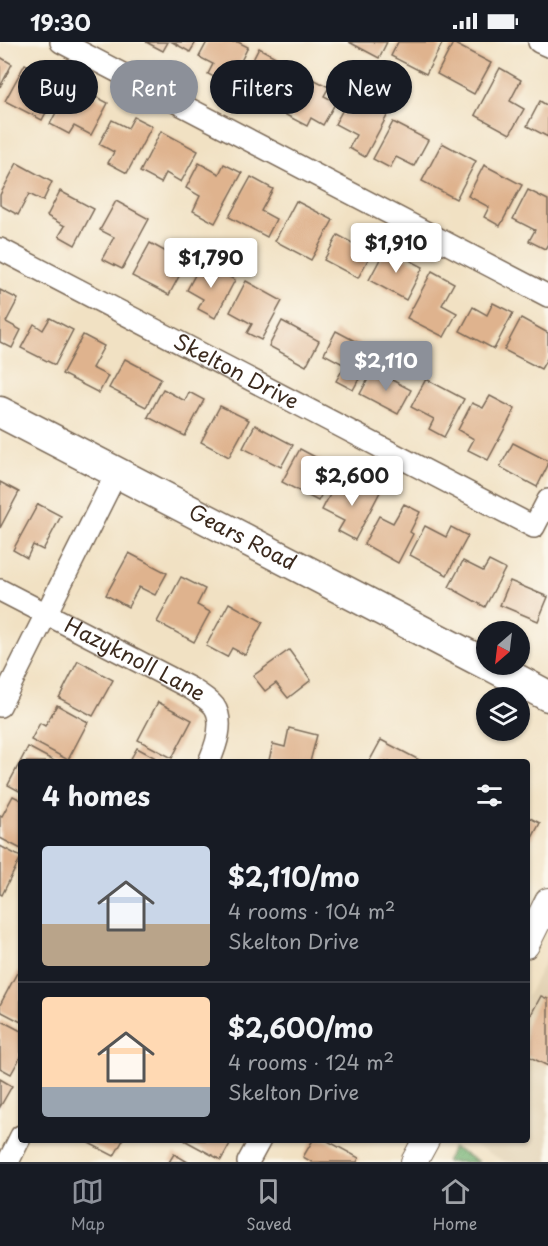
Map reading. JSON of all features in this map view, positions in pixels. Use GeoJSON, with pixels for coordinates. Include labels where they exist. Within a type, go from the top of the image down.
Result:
{"type":"FeatureCollection","features":[{"type":"Feature","properties":{"kind":"main road","name":"Gears Road"},"geometry":{"type":"LineString","coordinates":[[0,412],[476,658]]}},
{"type":"Feature","properties":{"kind":"main road","name":"Gears Road"},"geometry":{"type":"LineString","coordinates":[[508,675],[548,696]]}},
{"type":"Feature","properties":{"kind":"street"},"geometry":{"type":"LineString","coordinates":[[61,42],[548,296]]}},
{"type":"Feature","properties":{"kind":"street"},"geometry":{"type":"LineString","coordinates":[[539,42],[548,46]]}},
{"type":"Feature","properties":{"kind":"street","name":"Skelton Drive"},"geometry":{"type":"LineString","coordinates":[[0,249],[534,527],[548,500]]}},
{"type":"Feature","properties":{"kind":"street"},"geometry":{"type":"LineString","coordinates":[[0,706],[117,472]]}},
{"type":"Feature","properties":{"kind":"street","name":"Hazyknoll Lane"},"geometry":{"type":"LineString","coordinates":[[0,590],[190,688],[213,705],[219,717],[219,734],[210,759]]}},
{"type":"Feature","properties":{"kind":"street"},"geometry":{"type":"LineString","coordinates":[[530,937],[548,901]]}},
{"type":"Feature","properties":{"kind":"street"},"geometry":{"type":"LineString","coordinates":[[8,1162],[18,1142]]}},
{"type":"Feature","properties":{"kind":"street"},"geometry":{"type":"LineString","coordinates":[[248,1162],[258,1143]]}},
{"type":"Feature","properties":{"kind":"street"},"geometry":{"type":"LineString","coordinates":[[414,1162],[424,1143]]}},
{"type":"Feature","properties":{"kind":"shaded area"},"geometry":{"type":"Polygon","coordinates":[[[548,955],[548,1162],[506,1162],[469,1143],[530,1143],[530,991],[548,955]]]}},
{"type":"Feature","properties":{"kind":"green space"},"geometry":{"type":"Polygon","coordinates":[[[453,1148],[479,1162],[446,1162],[453,1148]]]}},
{"type":"Feature","properties":{"kind":"building"},"geometry":{"type":"Polygon","coordinates":[[[146,42],[168,42],[163,51],[146,42]]]}},
{"type":"Feature","properties":{"kind":"building"},"geometry":{"type":"Polygon","coordinates":[[[172,42],[196,42],[190,52],[172,42]]]}},
{"type":"Feature","properties":{"kind":"building"},"geometry":{"type":"Polygon","coordinates":[[[207,42],[238,42],[248,47],[242,60],[210,60],[210,62],[199,57],[207,42]]]}},
{"type":"Feature","properties":{"kind":"building"},"geometry":{"type":"Polygon","coordinates":[[[349,42],[387,42],[379,58],[349,42]]]}},
{"type":"Feature","properties":{"kind":"building"},"geometry":{"type":"Polygon","coordinates":[[[398,42],[443,42],[426,74],[412,67],[412,60],[399,60],[391,56],[398,42]]]}},
{"type":"Feature","properties":{"kind":"building"},"geometry":{"type":"Polygon","coordinates":[[[453,43],[491,63],[474,94],[437,74],[453,43]]]}},
{"type":"Feature","properties":{"kind":"building"},"geometry":{"type":"Polygon","coordinates":[[[259,48],[281,60],[253,60],[259,48]]]}},
{"type":"Feature","properties":{"kind":"building"},"geometry":{"type":"Polygon","coordinates":[[[0,57],[12,64],[0,87],[0,57]]]}},
{"type":"Feature","properties":{"kind":"building"},"geometry":{"type":"Polygon","coordinates":[[[500,68],[521,80],[510,101],[524,109],[510,134],[475,115],[500,68]]]}},
{"type":"Feature","properties":{"kind":"building"},"geometry":{"type":"Polygon","coordinates":[[[18,77],[18,108],[5,101],[18,77]]]}},
{"type":"Feature","properties":{"kind":"building"},"geometry":{"type":"Polygon","coordinates":[[[314,80],[326,86],[324,96],[326,97],[326,114],[329,114],[323,125],[311,118],[307,126],[284,114],[314,114],[314,80]]]}},
{"type":"Feature","properties":{"kind":"building"},"geometry":{"type":"Polygon","coordinates":[[[98,98],[108,103],[91,135],[74,126],[69,134],[50,124],[55,114],[98,114],[98,98]]]}},
{"type":"Feature","properties":{"kind":"building"},"geometry":{"type":"Polygon","coordinates":[[[540,101],[548,106],[548,137],[527,126],[540,101]]]}},
{"type":"Feature","properties":{"kind":"building"},"geometry":{"type":"Polygon","coordinates":[[[30,114],[45,114],[42,120],[30,114]]]}},
{"type":"Feature","properties":{"kind":"building"},"geometry":{"type":"Polygon","coordinates":[[[341,114],[388,114],[365,157],[349,148],[356,135],[335,124],[341,114]]]}},
{"type":"Feature","properties":{"kind":"building"},"geometry":{"type":"Polygon","coordinates":[[[134,117],[152,126],[127,173],[108,163],[114,152],[99,144],[112,120],[128,128],[134,117]]]}},
{"type":"Feature","properties":{"kind":"building"},"geometry":{"type":"Polygon","coordinates":[[[393,122],[428,140],[414,166],[396,157],[390,168],[373,159],[393,122]]]}},
{"type":"Feature","properties":{"kind":"building"},"geometry":{"type":"Polygon","coordinates":[[[161,131],[198,151],[181,182],[166,173],[161,183],[140,172],[161,131]]]}},
{"type":"Feature","properties":{"kind":"building"},"geometry":{"type":"Polygon","coordinates":[[[442,143],[476,161],[456,199],[422,181],[442,143]]]}},
{"type":"Feature","properties":{"kind":"building"},"geometry":{"type":"Polygon","coordinates":[[[17,163],[52,182],[43,201],[29,194],[18,215],[0,205],[0,195],[17,163]]]}},
{"type":"Feature","properties":{"kind":"building"},"geometry":{"type":"Polygon","coordinates":[[[199,163],[219,174],[224,164],[242,173],[215,223],[193,211],[200,196],[186,188],[199,163]]]}},
{"type":"Feature","properties":{"kind":"building"},"geometry":{"type":"Polygon","coordinates":[[[484,165],[522,185],[500,226],[484,217],[489,207],[468,196],[484,165]]]}},
{"type":"Feature","properties":{"kind":"building"},"geometry":{"type":"Polygon","coordinates":[[[251,177],[273,189],[261,211],[276,219],[267,237],[229,217],[251,177]]]}},
{"type":"Feature","properties":{"kind":"building"},"geometry":{"type":"Polygon","coordinates":[[[528,190],[548,200],[548,244],[545,249],[529,241],[535,230],[513,219],[528,190]]]}},
{"type":"Feature","properties":{"kind":"building"},"geometry":{"type":"Polygon","coordinates":[[[60,191],[94,209],[75,245],[59,236],[65,226],[47,216],[60,191]]]}},
{"type":"Feature","properties":{"kind":"building"},"geometry":{"type":"Polygon","coordinates":[[[116,201],[149,219],[122,269],[102,259],[114,237],[100,230],[116,201]]]}},
{"type":"Feature","properties":{"kind":"building"},"geometry":{"type":"Polygon","coordinates":[[[296,201],[333,220],[311,260],[275,241],[296,201]]]}},
{"type":"Feature","properties":{"kind":"building"},"geometry":{"type":"Polygon","coordinates":[[[359,233],[377,243],[358,278],[324,260],[338,235],[354,244],[359,233]]]}},
{"type":"Feature","properties":{"kind":"building"},"geometry":{"type":"Polygon","coordinates":[[[150,243],[186,263],[169,295],[132,276],[150,243]]]}},
{"type":"Feature","properties":{"kind":"building"},"geometry":{"type":"Polygon","coordinates":[[[386,248],[423,267],[406,300],[369,280],[386,248]]]}},
{"type":"Feature","properties":{"kind":"building"},"geometry":{"type":"Polygon","coordinates":[[[202,262],[235,280],[215,318],[198,309],[203,299],[187,290],[202,262]]]}},
{"type":"Feature","properties":{"kind":"building"},"geometry":{"type":"Polygon","coordinates":[[[432,271],[454,283],[442,305],[457,313],[444,337],[407,318],[432,271]]]}},
{"type":"Feature","properties":{"kind":"building"},"geometry":{"type":"Polygon","coordinates":[[[246,281],[282,301],[261,340],[247,333],[252,324],[230,312],[246,281]]]}},
{"type":"Feature","properties":{"kind":"building"},"geometry":{"type":"Polygon","coordinates":[[[0,290],[18,299],[6,322],[21,330],[12,348],[0,342],[0,290]]]}},
{"type":"Feature","properties":{"kind":"building"},"geometry":{"type":"Polygon","coordinates":[[[493,303],[513,313],[494,349],[460,331],[473,307],[487,315],[493,303]]]}},
{"type":"Feature","properties":{"kind":"building"},"geometry":{"type":"Polygon","coordinates":[[[50,318],[73,330],[55,365],[21,348],[34,324],[43,330],[50,318]]]}},
{"type":"Feature","properties":{"kind":"building"},"geometry":{"type":"Polygon","coordinates":[[[521,318],[548,333],[548,357],[541,369],[504,350],[521,318]]]}},
{"type":"Feature","properties":{"kind":"building"},"geometry":{"type":"Polygon","coordinates":[[[282,321],[319,341],[306,366],[269,346],[282,321]]]}},
{"type":"Feature","properties":{"kind":"building"},"geometry":{"type":"Polygon","coordinates":[[[336,331],[374,351],[353,390],[336,381],[345,365],[324,354],[336,331]]]}},
{"type":"Feature","properties":{"kind":"building"},"geometry":{"type":"Polygon","coordinates":[[[83,335],[104,346],[92,368],[108,376],[99,393],[62,374],[83,335]]]}},
{"type":"Feature","properties":{"kind":"building"},"geometry":{"type":"Polygon","coordinates":[[[125,359],[161,378],[146,407],[109,388],[125,359]]]}},
{"type":"Feature","properties":{"kind":"building"},"geometry":{"type":"Polygon","coordinates":[[[373,370],[411,390],[398,414],[360,394],[373,370]]]}},
{"type":"Feature","properties":{"kind":"building"},"geometry":{"type":"Polygon","coordinates":[[[426,379],[464,399],[444,437],[429,429],[434,419],[411,407],[426,379]]]}},
{"type":"Feature","properties":{"kind":"building"},"geometry":{"type":"Polygon","coordinates":[[[163,389],[185,401],[189,392],[204,400],[185,436],[148,417],[163,389]]]}},
{"type":"Feature","properties":{"kind":"building"},"geometry":{"type":"Polygon","coordinates":[[[490,396],[515,409],[488,460],[468,450],[474,439],[458,430],[472,403],[483,408],[490,396]]]}},
{"type":"Feature","properties":{"kind":"building"},"geometry":{"type":"Polygon","coordinates":[[[220,406],[249,420],[229,457],[201,442],[220,406]]]}},
{"type":"Feature","properties":{"kind":"building"},"geometry":{"type":"Polygon","coordinates":[[[255,425],[293,445],[281,467],[243,448],[255,425]]]}},
{"type":"Feature","properties":{"kind":"building"},"geometry":{"type":"Polygon","coordinates":[[[513,443],[548,461],[537,487],[500,467],[513,443]]]}},
{"type":"Feature","properties":{"kind":"building"},"geometry":{"type":"Polygon","coordinates":[[[300,449],[336,468],[318,501],[282,482],[300,449]]]}},
{"type":"Feature","properties":{"kind":"building"},"geometry":{"type":"Polygon","coordinates":[[[361,480],[381,490],[355,540],[338,531],[344,521],[322,510],[335,485],[353,494],[361,480]]]}},
{"type":"Feature","properties":{"kind":"building"},"geometry":{"type":"Polygon","coordinates":[[[0,482],[19,492],[0,528],[0,482]]]}},
{"type":"Feature","properties":{"kind":"building"},"geometry":{"type":"Polygon","coordinates":[[[38,504],[61,516],[43,550],[33,545],[27,558],[13,550],[38,504]]]}},
{"type":"Feature","properties":{"kind":"building"},"geometry":{"type":"Polygon","coordinates":[[[404,504],[420,512],[410,532],[413,534],[398,563],[364,544],[379,516],[393,523],[404,504]]]}},
{"type":"Feature","properties":{"kind":"building"},"geometry":{"type":"Polygon","coordinates":[[[425,526],[446,537],[451,527],[468,536],[447,575],[410,555],[425,526]]]}},
{"type":"Feature","properties":{"kind":"building"},"geometry":{"type":"Polygon","coordinates":[[[129,553],[167,573],[155,595],[139,587],[128,607],[106,595],[129,553]]]}},
{"type":"Feature","properties":{"kind":"building"},"geometry":{"type":"Polygon","coordinates":[[[463,561],[483,571],[489,561],[505,569],[485,607],[449,587],[463,561]]]}},
{"type":"Feature","properties":{"kind":"building"},"geometry":{"type":"Polygon","coordinates":[[[181,577],[205,589],[197,605],[210,612],[194,642],[157,622],[181,577]]]}},
{"type":"Feature","properties":{"kind":"building"},"geometry":{"type":"Polygon","coordinates":[[[510,581],[548,597],[538,621],[500,605],[510,581]]]}},
{"type":"Feature","properties":{"kind":"building"},"geometry":{"type":"Polygon","coordinates":[[[229,603],[263,622],[245,655],[232,648],[227,657],[206,646],[229,603]]]}},
{"type":"Feature","properties":{"kind":"building"},"geometry":{"type":"Polygon","coordinates":[[[289,650],[311,680],[288,698],[276,683],[265,691],[253,676],[289,650]]]}},
{"type":"Feature","properties":{"kind":"building"},"geometry":{"type":"Polygon","coordinates":[[[78,661],[113,680],[93,716],[59,698],[78,661]]]}},
{"type":"Feature","properties":{"kind":"building"},"geometry":{"type":"Polygon","coordinates":[[[158,702],[192,720],[172,758],[138,740],[158,702]]]}},
{"type":"Feature","properties":{"kind":"building"},"geometry":{"type":"Polygon","coordinates":[[[57,705],[88,722],[69,759],[31,740],[40,723],[45,726],[57,705]]]}},
{"type":"Feature","properties":{"kind":"building"},"geometry":{"type":"Polygon","coordinates":[[[289,728],[317,735],[311,759],[269,759],[273,744],[285,747],[289,728]]]}},
{"type":"Feature","properties":{"kind":"building"},"geometry":{"type":"Polygon","coordinates":[[[381,740],[417,759],[371,759],[381,740]]]}},
{"type":"Feature","properties":{"kind":"building"},"geometry":{"type":"Polygon","coordinates":[[[28,747],[50,759],[22,759],[28,747]]]}},
{"type":"Feature","properties":{"kind":"building"},"geometry":{"type":"Polygon","coordinates":[[[137,748],[157,759],[131,759],[137,748]]]}},
{"type":"Feature","properties":{"kind":"building"},"geometry":{"type":"Polygon","coordinates":[[[18,766],[18,790],[8,785],[18,766]]]}},
{"type":"Feature","properties":{"kind":"building"},"geometry":{"type":"Polygon","coordinates":[[[13,796],[18,798],[18,847],[0,838],[0,815],[2,816],[13,796]]]}},
{"type":"Feature","properties":{"kind":"building"},"geometry":{"type":"Polygon","coordinates":[[[530,818],[540,823],[530,842],[530,818]]]}},
{"type":"Feature","properties":{"kind":"building"},"geometry":{"type":"Polygon","coordinates":[[[0,846],[18,855],[18,863],[2,895],[0,894],[0,846]]]}},
{"type":"Feature","properties":{"kind":"building"},"geometry":{"type":"Polygon","coordinates":[[[18,971],[18,1020],[0,1011],[0,1005],[18,971]]]}},
{"type":"Feature","properties":{"kind":"building"},"geometry":{"type":"Polygon","coordinates":[[[541,996],[548,999],[548,1066],[530,1057],[530,1017],[541,996]]]}},
{"type":"Feature","properties":{"kind":"building"},"geometry":{"type":"Polygon","coordinates":[[[0,1020],[18,1029],[18,1061],[11,1074],[0,1068],[0,1020]]]}},
{"type":"Feature","properties":{"kind":"building"},"geometry":{"type":"Polygon","coordinates":[[[0,1079],[12,1086],[0,1107],[0,1079]]]}},
{"type":"Feature","properties":{"kind":"building"},"geometry":{"type":"Polygon","coordinates":[[[89,1143],[121,1143],[114,1156],[89,1143]]]}},
{"type":"Feature","properties":{"kind":"building"},"geometry":{"type":"Polygon","coordinates":[[[190,1143],[230,1143],[221,1160],[190,1143]]]}},
{"type":"Feature","properties":{"kind":"building"},"geometry":{"type":"Polygon","coordinates":[[[311,1143],[332,1143],[359,1158],[357,1162],[312,1162],[303,1157],[311,1143]]]}},
{"type":"Feature","properties":{"kind":"building"},"geometry":{"type":"Polygon","coordinates":[[[174,1154],[188,1162],[169,1162],[174,1154]]]}}]}
